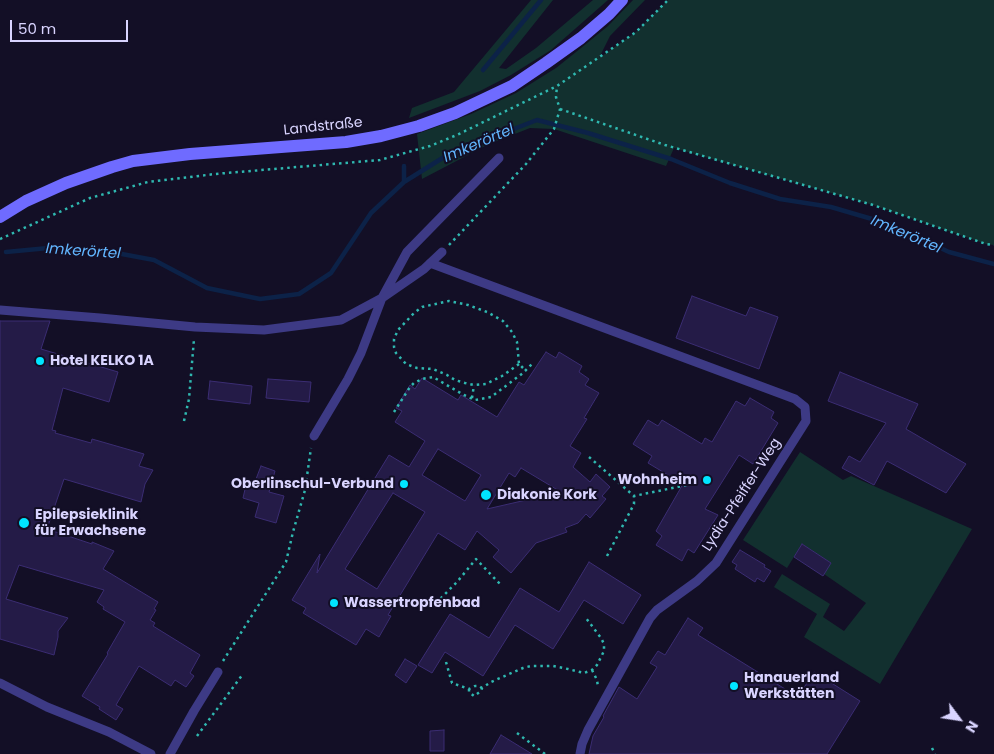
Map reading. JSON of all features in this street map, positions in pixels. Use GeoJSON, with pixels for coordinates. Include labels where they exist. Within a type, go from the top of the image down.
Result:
{"type":"FeatureCollection","features":[{"type":"Feature","properties":{"kind":"main road","name":"Landstraße"},"geometry":{"type":"LineString","coordinates":[[0,217],[26,201],[66,183],[112,167],[133,162],[190,154],[346,142],[380,136],[428,123],[455,113],[512,86],[581,38],[622,0]]}},
{"type":"Feature","properties":{"kind":"lane"},"geometry":{"type":"LineString","coordinates":[[314,436],[348,379],[382,298],[407,252],[499,158]]}},
{"type":"Feature","properties":{"kind":"lane"},"geometry":{"type":"LineString","coordinates":[[0,310],[195,327],[264,330],[341,320],[382,298],[424,269],[442,252]]}},
{"type":"Feature","properties":{"kind":"lane","name":"Lydia-Pfeiffer-Weg"},"geometry":{"type":"LineString","coordinates":[[430,263],[795,399],[805,406],[806,421],[716,563],[697,581],[657,610],[650,618],[588,730],[580,754]]}},
{"type":"Feature","properties":{"kind":"lane"},"geometry":{"type":"LineString","coordinates":[[170,754],[218,672]]}},
{"type":"Feature","properties":{"kind":"lane"},"geometry":{"type":"LineString","coordinates":[[0,683],[47,706],[109,732],[151,754]]}},
{"type":"Feature","properties":{"kind":"path"},"geometry":{"type":"LineString","coordinates":[[0,239],[90,198],[148,182],[215,174],[380,160],[430,146],[457,135],[557,86],[636,32],[668,0]]}},
{"type":"Feature","properties":{"kind":"path"},"geometry":{"type":"LineString","coordinates":[[442,252],[526,164],[554,129],[560,109],[556,97],[557,86]]}},
{"type":"Feature","properties":{"kind":"path"},"geometry":{"type":"LineString","coordinates":[[560,109],[665,145],[874,205],[986,244],[994,245]]}},
{"type":"Feature","properties":{"kind":"path"},"geometry":{"type":"LineString","coordinates":[[519,364],[486,384],[474,385],[455,380],[433,369],[417,368],[406,364],[396,353],[394,339],[398,330],[422,307],[449,301],[468,305],[487,312],[503,321],[517,342],[519,364],[526,371]]}},
{"type":"Feature","properties":{"kind":"path"},"geometry":{"type":"LineString","coordinates":[[184,421],[189,398],[195,327]]}},
{"type":"Feature","properties":{"kind":"path"},"geometry":{"type":"LineString","coordinates":[[394,412],[410,387],[422,379],[433,378],[476,400],[491,397],[526,371],[534,362]]}},
{"type":"Feature","properties":{"kind":"path"},"geometry":{"type":"LineString","coordinates":[[472,398],[474,385]]}},
{"type":"Feature","properties":{"kind":"path"},"geometry":{"type":"LineString","coordinates":[[218,672],[227,653],[286,562],[305,490],[314,436]]}},
{"type":"Feature","properties":{"kind":"path"},"geometry":{"type":"LineString","coordinates":[[589,457],[634,496],[634,504],[607,556]]}},
{"type":"Feature","properties":{"kind":"path"},"geometry":{"type":"LineString","coordinates":[[634,496],[687,485]]}},
{"type":"Feature","properties":{"kind":"path"},"geometry":{"type":"LineString","coordinates":[[436,603],[476,559],[500,584]]}},
{"type":"Feature","properties":{"kind":"path"},"geometry":{"type":"LineString","coordinates":[[446,662],[452,683],[469,689],[469,692],[474,696],[491,682],[532,666],[552,666],[584,673],[592,670],[597,665],[604,651],[602,638],[586,618]]}},
{"type":"Feature","properties":{"kind":"path"},"geometry":{"type":"LineString","coordinates":[[592,670],[597,680],[598,688],[607,694]]}},
{"type":"Feature","properties":{"kind":"path"},"geometry":{"type":"LineString","coordinates":[[197,736],[243,674]]}},
{"type":"Feature","properties":{"kind":"path"},"geometry":{"type":"LineString","coordinates":[[469,689],[475,686],[482,688]]}},
{"type":"Feature","properties":{"kind":"path"},"geometry":{"type":"LineString","coordinates":[[517,733],[545,754]]}},
{"type":"Feature","properties":{"kind":"path"},"geometry":{"type":"LineString","coordinates":[[932,748],[935,754]]}},
{"type":"Feature","properties":{"kind":"green space"},"geometry":{"type":"Polygon","coordinates":[[[531,0],[553,0],[499,68],[506,69],[536,48],[593,0],[608,0],[551,50],[511,75],[480,91],[409,118],[412,108],[454,92],[531,0]]]}},
{"type":"Feature","properties":{"kind":"green space"},"geometry":{"type":"Polygon","coordinates":[[[633,0],[645,0],[610,36],[599,58],[636,32],[668,0],[994,0],[994,245],[986,244],[873,205],[674,148],[666,166],[554,129],[530,128],[487,145],[422,179],[417,134],[471,114],[516,93],[556,68],[608,26],[633,0]]]}},
{"type":"Feature","properties":{"kind":"green space"},"geometry":{"type":"Polygon","coordinates":[[[800,452],[843,480],[851,476],[972,529],[880,684],[804,637],[817,614],[774,587],[782,574],[830,604],[823,617],[844,631],[866,603],[824,574],[831,563],[802,544],[787,568],[743,540],[800,452]]]}},
{"type":"Feature","properties":{"kind":"building"},"geometry":{"type":"Polygon","coordinates":[[[692,296],[746,316],[750,307],[778,317],[759,369],[676,338],[692,296]]]}},
{"type":"Feature","properties":{"kind":"building"},"geometry":{"type":"Polygon","coordinates":[[[0,321],[50,321],[41,349],[118,372],[109,402],[63,388],[52,430],[56,431],[55,433],[91,443],[92,439],[144,454],[139,466],[153,470],[145,484],[141,502],[64,479],[47,529],[92,544],[92,542],[114,551],[103,569],[158,602],[150,620],[155,623],[153,626],[200,655],[190,673],[194,676],[186,687],[175,680],[171,686],[139,666],[116,705],[123,709],[116,720],[82,696],[125,622],[103,609],[104,607],[97,602],[104,590],[19,565],[6,599],[68,618],[58,631],[54,655],[0,639],[0,321]]]}},
{"type":"Feature","properties":{"kind":"building","name":"Oberlinschul-Verbund"},"geometry":{"type":"Polygon","coordinates":[[[546,352],[556,358],[559,352],[582,366],[579,372],[589,379],[585,385],[599,393],[584,418],[587,419],[570,446],[581,453],[573,467],[590,482],[596,474],[610,487],[602,496],[606,499],[590,518],[586,514],[578,523],[565,528],[567,532],[536,543],[511,573],[493,557],[499,550],[477,531],[465,550],[438,533],[388,615],[391,616],[379,637],[366,629],[356,645],[303,613],[306,608],[292,600],[320,554],[317,573],[389,455],[409,467],[425,441],[395,422],[402,411],[396,408],[410,385],[415,389],[422,378],[458,400],[461,395],[497,417],[519,382],[524,385],[546,352]],[[438,449],[422,475],[465,501],[481,475],[438,449]],[[521,468],[515,477],[509,473],[487,509],[561,492],[521,468]],[[393,493],[345,569],[377,589],[425,512],[393,493]]]}},
{"type":"Feature","properties":{"kind":"building"},"geometry":{"type":"Polygon","coordinates":[[[840,372],[918,404],[906,429],[966,464],[946,493],[887,461],[874,485],[842,468],[849,456],[860,462],[886,423],[828,401],[840,372]]]}},
{"type":"Feature","properties":{"kind":"building"},"geometry":{"type":"Polygon","coordinates":[[[268,379],[311,382],[309,402],[266,398],[268,379]]]}},
{"type":"Feature","properties":{"kind":"building"},"geometry":{"type":"Polygon","coordinates":[[[210,381],[252,386],[250,404],[208,399],[210,381]]]}},
{"type":"Feature","properties":{"kind":"building","name":"Wohnheim"},"geometry":{"type":"Polygon","coordinates":[[[750,398],[774,412],[771,418],[778,423],[753,464],[739,455],[705,509],[718,515],[694,553],[688,549],[682,561],[656,545],[662,536],[656,531],[683,484],[648,463],[652,456],[633,444],[648,420],[658,426],[662,420],[702,444],[705,438],[712,442],[736,401],[745,406],[750,398]]]}},
{"type":"Feature","properties":{"kind":"building"},"geometry":{"type":"Polygon","coordinates":[[[261,466],[275,471],[269,492],[284,496],[276,523],[255,517],[259,503],[243,498],[246,485],[253,487],[261,466]]]}},
{"type":"Feature","properties":{"kind":"building"},"geometry":{"type":"Polygon","coordinates":[[[802,544],[831,563],[823,576],[794,557],[802,544]]]}},
{"type":"Feature","properties":{"kind":"building"},"geometry":{"type":"Polygon","coordinates":[[[740,550],[765,565],[764,567],[771,571],[764,582],[757,578],[755,582],[735,569],[737,565],[732,562],[740,550]]]}},
{"type":"Feature","properties":{"kind":"building"},"geometry":{"type":"Polygon","coordinates":[[[589,562],[641,595],[623,624],[584,600],[553,649],[515,625],[483,676],[445,652],[432,673],[418,665],[450,614],[489,638],[520,588],[559,612],[589,562]]]}},
{"type":"Feature","properties":{"kind":"building","name":"Hanauerland Werkstätten"},"geometry":{"type":"Polygon","coordinates":[[[688,618],[703,628],[698,635],[798,697],[814,672],[860,701],[827,754],[589,754],[593,736],[619,687],[637,699],[657,667],[650,663],[658,651],[665,655],[688,618]]]}},
{"type":"Feature","properties":{"kind":"building"},"geometry":{"type":"Polygon","coordinates":[[[405,659],[417,666],[406,683],[395,675],[405,659]]]}},
{"type":"Feature","properties":{"kind":"building"},"geometry":{"type":"Polygon","coordinates":[[[444,730],[444,751],[430,751],[430,731],[444,730]]]}},
{"type":"Feature","properties":{"kind":"building"},"geometry":{"type":"Polygon","coordinates":[[[501,735],[532,754],[490,754],[501,735]]]}},
{"type":"Feature","properties":{"kind":"waterway"},"geometry":{"type":"LineString","coordinates":[[483,70],[541,0]]}},
{"type":"Feature","properties":{"kind":"waterway","name":"Imkerörtel"},"geometry":{"type":"LineString","coordinates":[[6,252],[59,247],[111,252],[154,260],[207,288],[260,299],[299,294],[331,273],[371,213],[404,182],[449,154],[537,120],[588,133],[671,159],[730,183],[780,199],[831,207],[889,224],[949,252],[994,264]]}},
{"type":"Feature","properties":{"kind":"waterway"},"geometry":{"type":"LineString","coordinates":[[404,166],[404,182]]}},
{"type":"Feature","properties":{"kind":"place","name":"Hotel KELKO 1A"},"geometry":{"type":"Point","coordinates":[40,361]}},
{"type":"Feature","properties":{"kind":"place","name":"Wohnheim"},"geometry":{"type":"Point","coordinates":[707,480]}},
{"type":"Feature","properties":{"kind":"place","name":"Oberlinschul-Verbund"},"geometry":{"type":"Point","coordinates":[404,484]}},
{"type":"Feature","properties":{"kind":"place","name":"Diakonie Kork"},"geometry":{"type":"Point","coordinates":[486,495]}},
{"type":"Feature","properties":{"kind":"place","name":"Epilepsieklinik für Erwachsene"},"geometry":{"type":"Point","coordinates":[24,523]}},
{"type":"Feature","properties":{"kind":"place","name":"Wassertropfenbad"},"geometry":{"type":"Point","coordinates":[334,603]}},
{"type":"Feature","properties":{"kind":"place","name":"Hanauerland Werkstätten"},"geometry":{"type":"Point","coordinates":[734,686]}}]}
